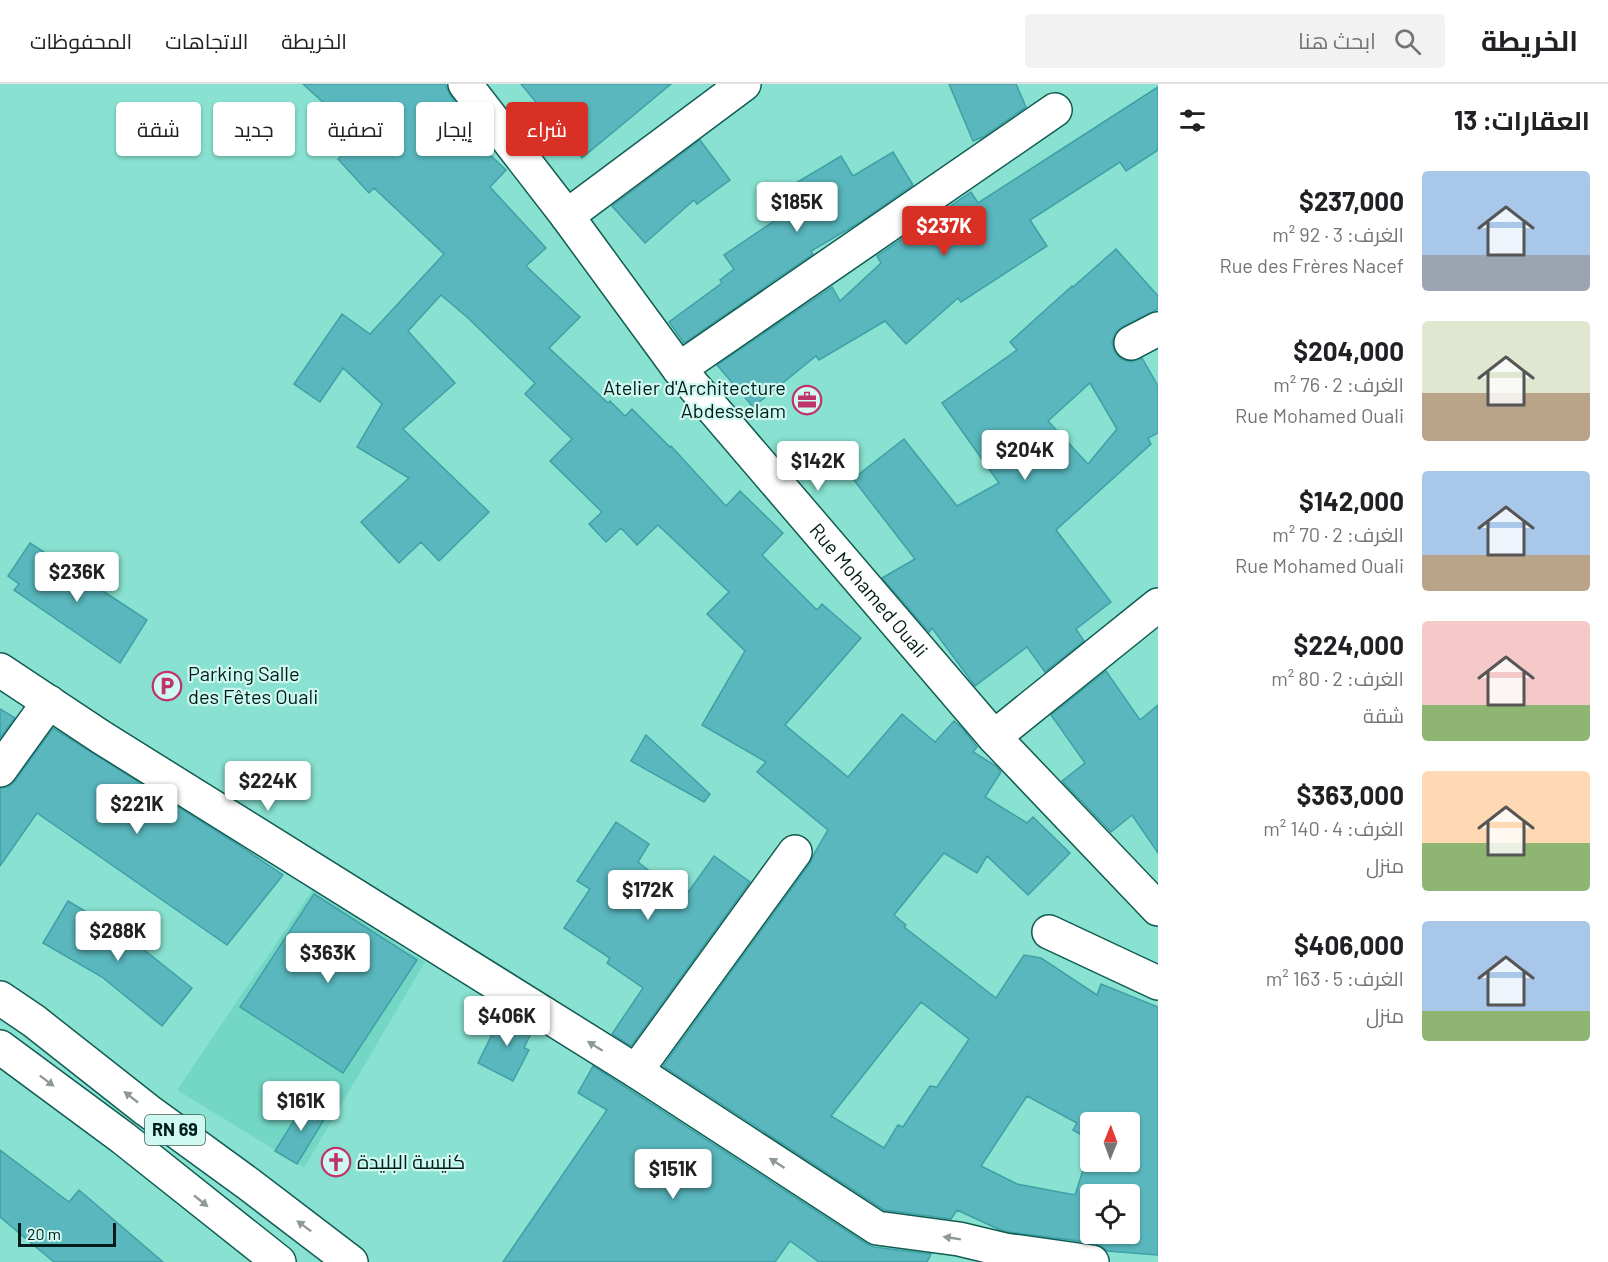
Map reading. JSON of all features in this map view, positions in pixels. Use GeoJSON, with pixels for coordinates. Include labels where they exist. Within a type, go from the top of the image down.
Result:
{"type":"FeatureCollection","features":[{"type":"Feature","properties":{"kind":"street","name":"Rue Mohamed Ouali"},"geometry":{"type":"LineString","coordinates":[[465,84],[567,216],[679,369],[994,737],[1152,893]]}},
{"type":"Feature","properties":{"kind":"street"},"geometry":{"type":"LineString","coordinates":[[567,216],[744,84]]}},
{"type":"Feature","properties":{"kind":"street"},"geometry":{"type":"LineString","coordinates":[[679,369],[1055,110]]}},
{"type":"Feature","properties":{"kind":"street"},"geometry":{"type":"LineString","coordinates":[[994,737],[1158,605]]}},
{"type":"Feature","properties":{"kind":"street"},"geometry":{"type":"LineString","coordinates":[[0,670],[101,737],[636,1071],[877,1228],[959,1239],[999,1256],[1092,1262]]}},
{"type":"Feature","properties":{"kind":"street"},"geometry":{"type":"LineString","coordinates":[[0,770],[49,702]]}},
{"type":"Feature","properties":{"kind":"street"},"geometry":{"type":"LineString","coordinates":[[636,1071],[795,852]]}},
{"type":"Feature","properties":{"kind":"street"},"geometry":{"type":"LineString","coordinates":[[1048,932],[1158,983]]}},
{"type":"Feature","properties":{"kind":"street","name":"RN 69"},"geometry":{"type":"LineString","coordinates":[[0,998],[34,1021],[147,1110],[351,1262]]}},
{"type":"Feature","properties":{"kind":"street","name":"RN 69"},"geometry":{"type":"LineString","coordinates":[[0,1047],[123,1138],[279,1262]]}},
{"type":"Feature","properties":{"kind":"shaded area"},"geometry":{"type":"Polygon","coordinates":[[[313,889],[425,962],[304,1168],[177,1090],[313,889]]]}},
{"type":"Feature","properties":{"kind":"building"},"geometry":{"type":"Polygon","coordinates":[[[303,84],[445,84],[455,102],[416,102],[416,156],[491,156],[506,170],[490,187],[546,248],[526,266],[580,317],[549,348],[625,416],[632,409],[671,446],[726,506],[740,491],[783,533],[762,555],[817,610],[822,604],[861,638],[785,725],[848,777],[902,714],[935,742],[954,721],[977,747],[973,752],[996,766],[1001,772],[985,797],[1027,823],[1033,817],[1070,853],[1028,895],[987,856],[977,873],[944,853],[894,915],[906,925],[904,927],[996,998],[1024,955],[1041,958],[1097,995],[1101,984],[1158,1007],[1158,1255],[1107,1251],[1097,1244],[1140,1244],[1140,1184],[1080,1184],[1080,1241],[1008,1232],[957,1210],[951,1219],[884,1210],[663,1066],[810,863],[828,830],[757,772],[766,762],[702,725],[745,651],[707,614],[729,592],[658,525],[637,545],[621,528],[606,542],[589,524],[602,512],[550,461],[572,439],[525,394],[535,383],[441,295],[408,331],[455,383],[403,429],[489,512],[439,561],[421,542],[399,563],[361,522],[409,478],[357,447],[382,404],[343,368],[320,402],[294,384],[342,314],[370,334],[444,254],[374,188],[369,193],[338,159],[341,156],[404,156],[404,102],[323,102],[303,84]],[[921,1002],[831,1116],[884,1148],[898,1125],[903,1127],[930,1086],[937,1087],[969,1039],[921,1002]],[[1027,1096],[981,1166],[1017,1184],[1075,1195],[1082,1172],[1140,1172],[1140,1112],[1080,1112],[1080,1134],[1073,1130],[1077,1123],[1027,1096]]]}},
{"type":"Feature","properties":{"kind":"building"},"geometry":{"type":"Polygon","coordinates":[[[521,84],[671,84],[588,153],[588,102],[536,102],[521,84]]]}},
{"type":"Feature","properties":{"kind":"building"},"geometry":{"type":"Polygon","coordinates":[[[949,84],[1016,84],[1026,107],[983,137],[973,141],[949,84]]]}},
{"type":"Feature","properties":{"kind":"building"},"geometry":{"type":"Polygon","coordinates":[[[1158,87],[1158,150],[1126,171],[1120,162],[1030,220],[1047,246],[961,302],[958,298],[906,344],[885,321],[819,360],[816,356],[753,407],[717,365],[832,287],[840,301],[881,263],[877,256],[971,192],[978,203],[1158,87]]]}},
{"type":"Feature","properties":{"kind":"building"},"geometry":{"type":"Polygon","coordinates":[[[700,140],[730,180],[697,204],[694,200],[645,243],[612,206],[700,140]]]}},
{"type":"Feature","properties":{"kind":"building"},"geometry":{"type":"Polygon","coordinates":[[[893,152],[913,185],[857,224],[811,251],[813,254],[684,343],[669,322],[722,283],[720,280],[734,269],[724,255],[777,219],[766,201],[841,156],[853,176],[893,152]]]}},
{"type":"Feature","properties":{"kind":"building"},"geometry":{"type":"Polygon","coordinates":[[[1116,249],[1158,296],[1158,309],[1122,327],[1115,333],[1112,343],[1121,359],[1131,362],[1142,358],[1158,386],[1158,433],[1148,438],[1151,444],[1056,530],[1111,602],[1076,629],[1084,641],[1045,672],[1027,647],[975,686],[932,628],[929,632],[882,578],[915,559],[853,479],[904,439],[957,506],[999,483],[942,403],[1017,350],[1010,342],[1116,249]],[[1090,383],[1048,421],[1088,464],[1117,429],[1090,383]]]}},
{"type":"Feature","properties":{"kind":"building"},"geometry":{"type":"Polygon","coordinates":[[[30,543],[147,620],[120,663],[14,590],[19,584],[8,576],[30,543]]]}},
{"type":"Feature","properties":{"kind":"building"},"geometry":{"type":"Polygon","coordinates":[[[1106,671],[1140,720],[1158,705],[1158,853],[1132,815],[1111,832],[1062,781],[1085,763],[1051,715],[1106,671]]]}},
{"type":"Feature","properties":{"kind":"building"},"geometry":{"type":"Polygon","coordinates":[[[0,709],[15,718],[0,738],[0,709]]]}},
{"type":"Feature","properties":{"kind":"building"},"geometry":{"type":"Polygon","coordinates":[[[53,728],[283,875],[227,945],[37,813],[0,866],[0,788],[8,787],[15,781],[53,728]]]}},
{"type":"Feature","properties":{"kind":"building"},"geometry":{"type":"Polygon","coordinates":[[[646,735],[710,794],[704,802],[631,761],[646,735]]]}},
{"type":"Feature","properties":{"kind":"building"},"geometry":{"type":"Polygon","coordinates":[[[616,822],[649,844],[638,862],[684,898],[714,856],[750,882],[631,1046],[612,1034],[643,988],[607,963],[610,958],[564,928],[590,889],[577,881],[616,822]]]}},
{"type":"Feature","properties":{"kind":"building"},"geometry":{"type":"Polygon","coordinates":[[[314,894],[417,960],[343,1073],[240,1007],[314,894]]]}},
{"type":"Feature","properties":{"kind":"building"},"geometry":{"type":"Polygon","coordinates":[[[68,901],[127,936],[192,988],[162,1026],[102,977],[43,943],[68,901]]]}},
{"type":"Feature","properties":{"kind":"building"},"geometry":{"type":"Polygon","coordinates":[[[503,1012],[533,1029],[524,1048],[529,1050],[513,1081],[478,1063],[503,1012]]]}},
{"type":"Feature","properties":{"kind":"building"},"geometry":{"type":"Polygon","coordinates":[[[593,1066],[867,1244],[874,1247],[931,1254],[927,1262],[819,1262],[790,1241],[775,1262],[503,1262],[607,1110],[578,1093],[593,1066]]]}},
{"type":"Feature","properties":{"kind":"building"},"geometry":{"type":"Polygon","coordinates":[[[306,1101],[328,1113],[297,1164],[275,1151],[306,1101]]]}},
{"type":"Feature","properties":{"kind":"building"},"geometry":{"type":"Polygon","coordinates":[[[0,1150],[69,1202],[79,1190],[163,1262],[54,1262],[0,1217],[0,1150]]]}},
{"type":"Feature","properties":{"kind":"place","name":"Atelier d'Architecture Abdesselam"},"geometry":{"type":"Point","coordinates":[807,400]}},
{"type":"Feature","properties":{"kind":"place","name":"Parking Salle des Fêtes Ouali"},"geometry":{"type":"Point","coordinates":[167,686]}},
{"type":"Feature","properties":{"kind":"place","name":"كنيسة البليدة"},"geometry":{"type":"Point","coordinates":[336,1162]}}]}
